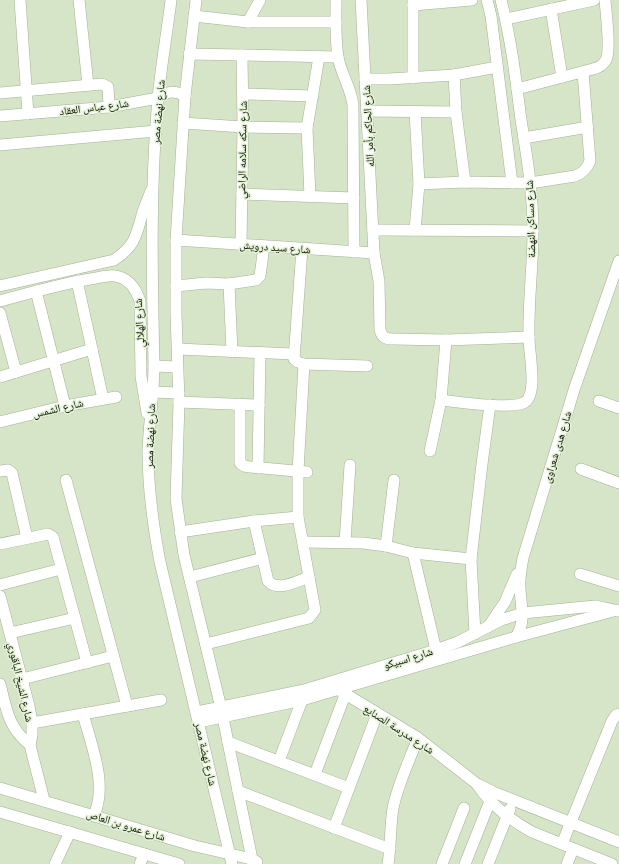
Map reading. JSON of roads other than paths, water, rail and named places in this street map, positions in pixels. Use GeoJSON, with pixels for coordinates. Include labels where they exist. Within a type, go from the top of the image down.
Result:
{"type":"FeatureCollection","features":[{"type":"Feature","properties":{"kind":"street"},"geometry":{"type":"LineString","coordinates":[[20,0],[28,114]]}},
{"type":"Feature","properties":{"kind":"street"},"geometry":{"type":"LineString","coordinates":[[79,0],[88,86]]}},
{"type":"Feature","properties":{"kind":"street","name":"شارع نهضة مصر"},"geometry":{"type":"LineString","coordinates":[[171,0],[158,98],[153,183],[154,366],[148,450],[149,479],[155,535],[231,859]]}},
{"type":"Feature","properties":{"kind":"street","name":"شارع نهضة مصر"},"geometry":{"type":"LineString","coordinates":[[196,0],[185,96],[176,240],[177,367],[179,398],[176,499],[180,532],[255,862]]}},
{"type":"Feature","properties":{"kind":"street"},"geometry":{"type":"LineString","coordinates":[[248,22],[260,0]]}},
{"type":"Feature","properties":{"kind":"street"},"geometry":{"type":"LineString","coordinates":[[336,0],[338,57],[352,95],[354,252]]}},
{"type":"Feature","properties":{"kind":"street","name":"شارع الحاكم بأمر الله"},"geometry":{"type":"LineString","coordinates":[[361,0],[374,253],[379,281],[380,330],[382,336],[386,339],[392,340],[446,340]]}},
{"type":"Feature","properties":{"kind":"street"},"geometry":{"type":"LineString","coordinates":[[413,78],[413,3],[472,0]]}},
{"type":"Feature","properties":{"kind":"street","name":"شارع مساكن النهضة"},"geometry":{"type":"LineString","coordinates":[[487,0],[491,16],[497,67],[502,92],[512,183]]}},
{"type":"Feature","properties":{"kind":"street","name":"شارع مساكن النهضة"},"geometry":{"type":"LineString","coordinates":[[490,405],[516,405],[524,402],[530,396],[532,387],[529,336],[533,231],[530,183],[506,19],[501,0]]}},
{"type":"Feature","properties":{"kind":"street"},"geometry":{"type":"LineString","coordinates":[[506,19],[594,0]]}},
{"type":"Feature","properties":{"kind":"street"},"geometry":{"type":"LineString","coordinates":[[517,89],[599,67],[606,59],[608,51],[605,0]]}},
{"type":"Feature","properties":{"kind":"street"},"geometry":{"type":"LineString","coordinates":[[551,9],[562,77]]}},
{"type":"Feature","properties":{"kind":"street"},"geometry":{"type":"LineString","coordinates":[[194,16],[248,22],[336,22]]}},
{"type":"Feature","properties":{"kind":"street"},"geometry":{"type":"LineString","coordinates":[[189,54],[338,57]]}},
{"type":"Feature","properties":{"kind":"street","name":"شارع سكه سلامه الراضي"},"geometry":{"type":"LineString","coordinates":[[241,245],[243,127],[242,55]]}},
{"type":"Feature","properties":{"kind":"street"},"geometry":{"type":"LineString","coordinates":[[310,196],[307,128],[319,57]]}},
{"type":"Feature","properties":{"kind":"street"},"geometry":{"type":"LineString","coordinates":[[365,79],[454,75],[497,67]]}},
{"type":"Feature","properties":{"kind":"street"},"geometry":{"type":"LineString","coordinates":[[419,184],[465,182],[530,183],[576,176],[585,170],[590,161],[583,72]]}},
{"type":"Feature","properties":{"kind":"street"},"geometry":{"type":"LineString","coordinates":[[454,75],[456,112],[465,182]]}},
{"type":"Feature","properties":{"kind":"street"},"geometry":{"type":"LineString","coordinates":[[0,93],[105,85],[108,87],[109,107]]}},
{"type":"Feature","properties":{"kind":"street","name":"شارع عباس العقاد"},"geometry":{"type":"LineString","coordinates":[[0,116],[109,107],[158,98],[164,93],[172,91],[179,92],[185,96]]}},
{"type":"Feature","properties":{"kind":"street"},"geometry":{"type":"LineString","coordinates":[[243,94],[313,96]]}},
{"type":"Feature","properties":{"kind":"street"},"geometry":{"type":"LineString","coordinates":[[367,111],[456,112]]}},
{"type":"Feature","properties":{"kind":"street"},"geometry":{"type":"LineString","coordinates":[[415,112],[419,184],[415,230]]}},
{"type":"Feature","properties":{"kind":"street"},"geometry":{"type":"LineString","coordinates":[[183,123],[243,127],[307,128]]}},
{"type":"Feature","properties":{"kind":"street"},"geometry":{"type":"LineString","coordinates":[[524,138],[588,127]]}},
{"type":"Feature","properties":{"kind":"street"},"geometry":{"type":"LineString","coordinates":[[0,145],[156,131]]}},
{"type":"Feature","properties":{"kind":"street"},"geometry":{"type":"LineString","coordinates":[[0,286],[114,260],[123,254],[131,246],[136,237],[153,183]]}},
{"type":"Feature","properties":{"kind":"street"},"geometry":{"type":"LineString","coordinates":[[242,194],[354,198]]}},
{"type":"Feature","properties":{"kind":"street"},"geometry":{"type":"LineString","coordinates":[[373,230],[533,231]]}},
{"type":"Feature","properties":{"kind":"street","name":"شارع سيد درويش"},"geometry":{"type":"LineString","coordinates":[[176,240],[374,253]]}},
{"type":"Feature","properties":{"kind":"street"},"geometry":{"type":"LineString","coordinates":[[176,286],[206,283],[229,284],[253,282],[260,277],[264,246]]}},
{"type":"Feature","properties":{"kind":"street"},"geometry":{"type":"LineString","coordinates":[[302,249],[293,354],[294,359],[304,364],[367,366]]}},
{"type":"Feature","properties":{"kind":"street","name":"شارع هدى شعراوى"},"geometry":{"type":"LineString","coordinates":[[516,637],[522,626],[523,613],[520,576],[523,558],[574,390],[619,261]]}},
{"type":"Feature","properties":{"kind":"street","name":"شارع الهلالي"},"geometry":{"type":"LineString","coordinates":[[0,301],[77,281],[107,276],[116,276],[124,279],[132,285],[137,292],[140,301],[141,376],[150,426]]}},
{"type":"Feature","properties":{"kind":"street"},"geometry":{"type":"LineString","coordinates":[[77,281],[103,399]]}},
{"type":"Feature","properties":{"kind":"street"},"geometry":{"type":"LineString","coordinates":[[229,284],[232,352]]}},
{"type":"Feature","properties":{"kind":"street"},"geometry":{"type":"LineString","coordinates":[[36,292],[65,406]]}},
{"type":"Feature","properties":{"kind":"street"},"geometry":{"type":"LineString","coordinates":[[0,313],[16,372]]}},
{"type":"Feature","properties":{"kind":"street"},"geometry":{"type":"LineString","coordinates":[[430,450],[440,400],[446,340],[529,336]]}},
{"type":"Feature","properties":{"kind":"street"},"geometry":{"type":"LineString","coordinates":[[0,377],[92,349]]}},
{"type":"Feature","properties":{"kind":"street"},"geometry":{"type":"LineString","coordinates":[[178,349],[260,354],[293,354]]}},
{"type":"Feature","properties":{"kind":"street"},"geometry":{"type":"LineString","coordinates":[[258,468],[260,354]]}},
{"type":"Feature","properties":{"kind":"street"},"geometry":{"type":"LineString","coordinates":[[206,644],[309,618],[314,613],[316,607],[298,517],[302,472],[304,364]]}},
{"type":"Feature","properties":{"kind":"street"},"geometry":{"type":"LineString","coordinates":[[154,366],[177,367]]}},
{"type":"Feature","properties":{"kind":"street"},"geometry":{"type":"LineString","coordinates":[[152,392],[179,398],[259,405]]}},
{"type":"Feature","properties":{"kind":"street","name":"شارع الشمس"},"geometry":{"type":"LineString","coordinates":[[1,419],[116,397]]}},
{"type":"Feature","properties":{"kind":"street"},"geometry":{"type":"LineString","coordinates":[[440,400],[490,405],[471,559],[475,634]]}},
{"type":"Feature","properties":{"kind":"street"},"geometry":{"type":"LineString","coordinates":[[599,401],[619,408]]}},
{"type":"Feature","properties":{"kind":"street"},"geometry":{"type":"LineString","coordinates":[[240,404],[240,463],[244,466],[302,472]]}},
{"type":"Feature","properties":{"kind":"street"},"geometry":{"type":"LineString","coordinates":[[345,542],[350,465]]}},
{"type":"Feature","properties":{"kind":"street"},"geometry":{"type":"LineString","coordinates":[[581,468],[619,483]]}},
{"type":"Feature","properties":{"kind":"street"},"geometry":{"type":"LineString","coordinates":[[0,471],[8,470],[12,473],[27,538]]}},
{"type":"Feature","properties":{"kind":"street"},"geometry":{"type":"LineString","coordinates":[[66,480],[127,706]]}},
{"type":"Feature","properties":{"kind":"street"},"geometry":{"type":"LineString","coordinates":[[386,546],[394,480]]}},
{"type":"Feature","properties":{"kind":"street"},"geometry":{"type":"LineString","coordinates":[[180,532],[254,520],[298,517]]}},
{"type":"Feature","properties":{"kind":"street"},"geometry":{"type":"LineString","coordinates":[[254,520],[268,581],[272,585],[283,586],[309,577]]}},
{"type":"Feature","properties":{"kind":"street"},"geometry":{"type":"LineString","coordinates":[[0,544],[48,534],[52,535],[87,663]]}},
{"type":"Feature","properties":{"kind":"street"},"geometry":{"type":"LineString","coordinates":[[303,542],[345,542],[386,546],[413,552],[471,559]]}},
{"type":"Feature","properties":{"kind":"street"},"geometry":{"type":"LineString","coordinates":[[413,552],[436,650]]}},
{"type":"Feature","properties":{"kind":"street"},"geometry":{"type":"LineString","coordinates":[[190,577],[263,558]]}},
{"type":"Feature","properties":{"kind":"street"},"geometry":{"type":"LineString","coordinates":[[487,628],[505,602],[523,558]]}},
{"type":"Feature","properties":{"kind":"street"},"geometry":{"type":"LineString","coordinates":[[0,585],[61,569]]}},
{"type":"Feature","properties":{"kind":"street"},"geometry":{"type":"LineString","coordinates":[[580,574],[619,586]]}},
{"type":"Feature","properties":{"kind":"street","name":"شارع الشيخ الباقوري"},"geometry":{"type":"LineString","coordinates":[[0,596],[32,722],[30,745],[44,800]]}},
{"type":"Feature","properties":{"kind":"street","name":"شارع اسبيكو"},"geometry":{"type":"LineString","coordinates":[[198,718],[303,695],[436,650],[475,634],[501,620],[523,613],[596,606],[618,609]]}},
{"type":"Feature","properties":{"kind":"street","name":"شارع اسبيكو"},"geometry":{"type":"LineString","coordinates":[[303,695],[342,692],[516,637],[618,609]]}},
{"type":"Feature","properties":{"kind":"street"},"geometry":{"type":"LineString","coordinates":[[10,633],[75,618]]}},
{"type":"Feature","properties":{"kind":"street"},"geometry":{"type":"LineString","coordinates":[[22,679],[114,656]]}},
{"type":"Feature","properties":{"kind":"street","name":"شارع الشيخ الباقوري"},"geometry":{"type":"LineString","coordinates":[[0,684],[2,699],[9,719],[21,738],[30,745]]}},
{"type":"Feature","properties":{"kind":"street"},"geometry":{"type":"LineString","coordinates":[[314,774],[342,692]]}},
{"type":"Feature","properties":{"kind":"street","name":"شارع مدرسة الصنايع"},"geometry":{"type":"LineString","coordinates":[[342,692],[418,738],[477,784],[507,815],[532,832],[609,863]]}},
{"type":"Feature","properties":{"kind":"street"},"geometry":{"type":"LineString","coordinates":[[279,761],[303,695]]}},
{"type":"Feature","properties":{"kind":"street"},"geometry":{"type":"LineString","coordinates":[[32,722],[161,700]]}},
{"type":"Feature","properties":{"kind":"street"},"geometry":{"type":"LineString","coordinates":[[83,714],[98,770],[100,788],[98,806],[94,815]]}},
{"type":"Feature","properties":{"kind":"street"},"geometry":{"type":"LineString","coordinates":[[334,828],[377,714]]}},
{"type":"Feature","properties":{"kind":"street"},"geometry":{"type":"LineString","coordinates":[[562,844],[612,720],[619,714]]}},
{"type":"Feature","properties":{"kind":"street"},"geometry":{"type":"LineString","coordinates":[[388,864],[393,809],[398,790],[418,738]]}},
{"type":"Feature","properties":{"kind":"street"},"geometry":{"type":"LineString","coordinates":[[228,742],[349,788]]}},
{"type":"Feature","properties":{"kind":"street","name":"شارع عمرو بن العاص"},"geometry":{"type":"LineString","coordinates":[[0,788],[195,846],[231,859],[255,862]]}},
{"type":"Feature","properties":{"kind":"street"},"geometry":{"type":"LineString","coordinates":[[238,791],[390,850]]}},
{"type":"Feature","properties":{"kind":"street"},"geometry":{"type":"LineString","coordinates":[[465,864],[491,797]]}},
{"type":"Feature","properties":{"kind":"street","name":"شارع مدرسة الصنايع"},"geometry":{"type":"LineString","coordinates":[[491,797],[514,800],[619,842]]}},
{"type":"Feature","properties":{"kind":"street"},"geometry":{"type":"LineString","coordinates":[[488,864],[514,800]]}},
{"type":"Feature","properties":{"kind":"street"},"geometry":{"type":"LineString","coordinates":[[442,864],[464,808]]}},
{"type":"Feature","properties":{"kind":"street","name":"شارع عمرو بن العاص"},"geometry":{"type":"LineString","coordinates":[[0,813],[70,832],[142,859],[175,863]]}},
{"type":"Feature","properties":{"kind":"street"},"geometry":{"type":"LineString","coordinates":[[55,864],[70,832]]}},
{"type":"Feature","properties":{"kind":"street"},"geometry":{"type":"LineString","coordinates":[[567,864],[573,848]]}}]}
